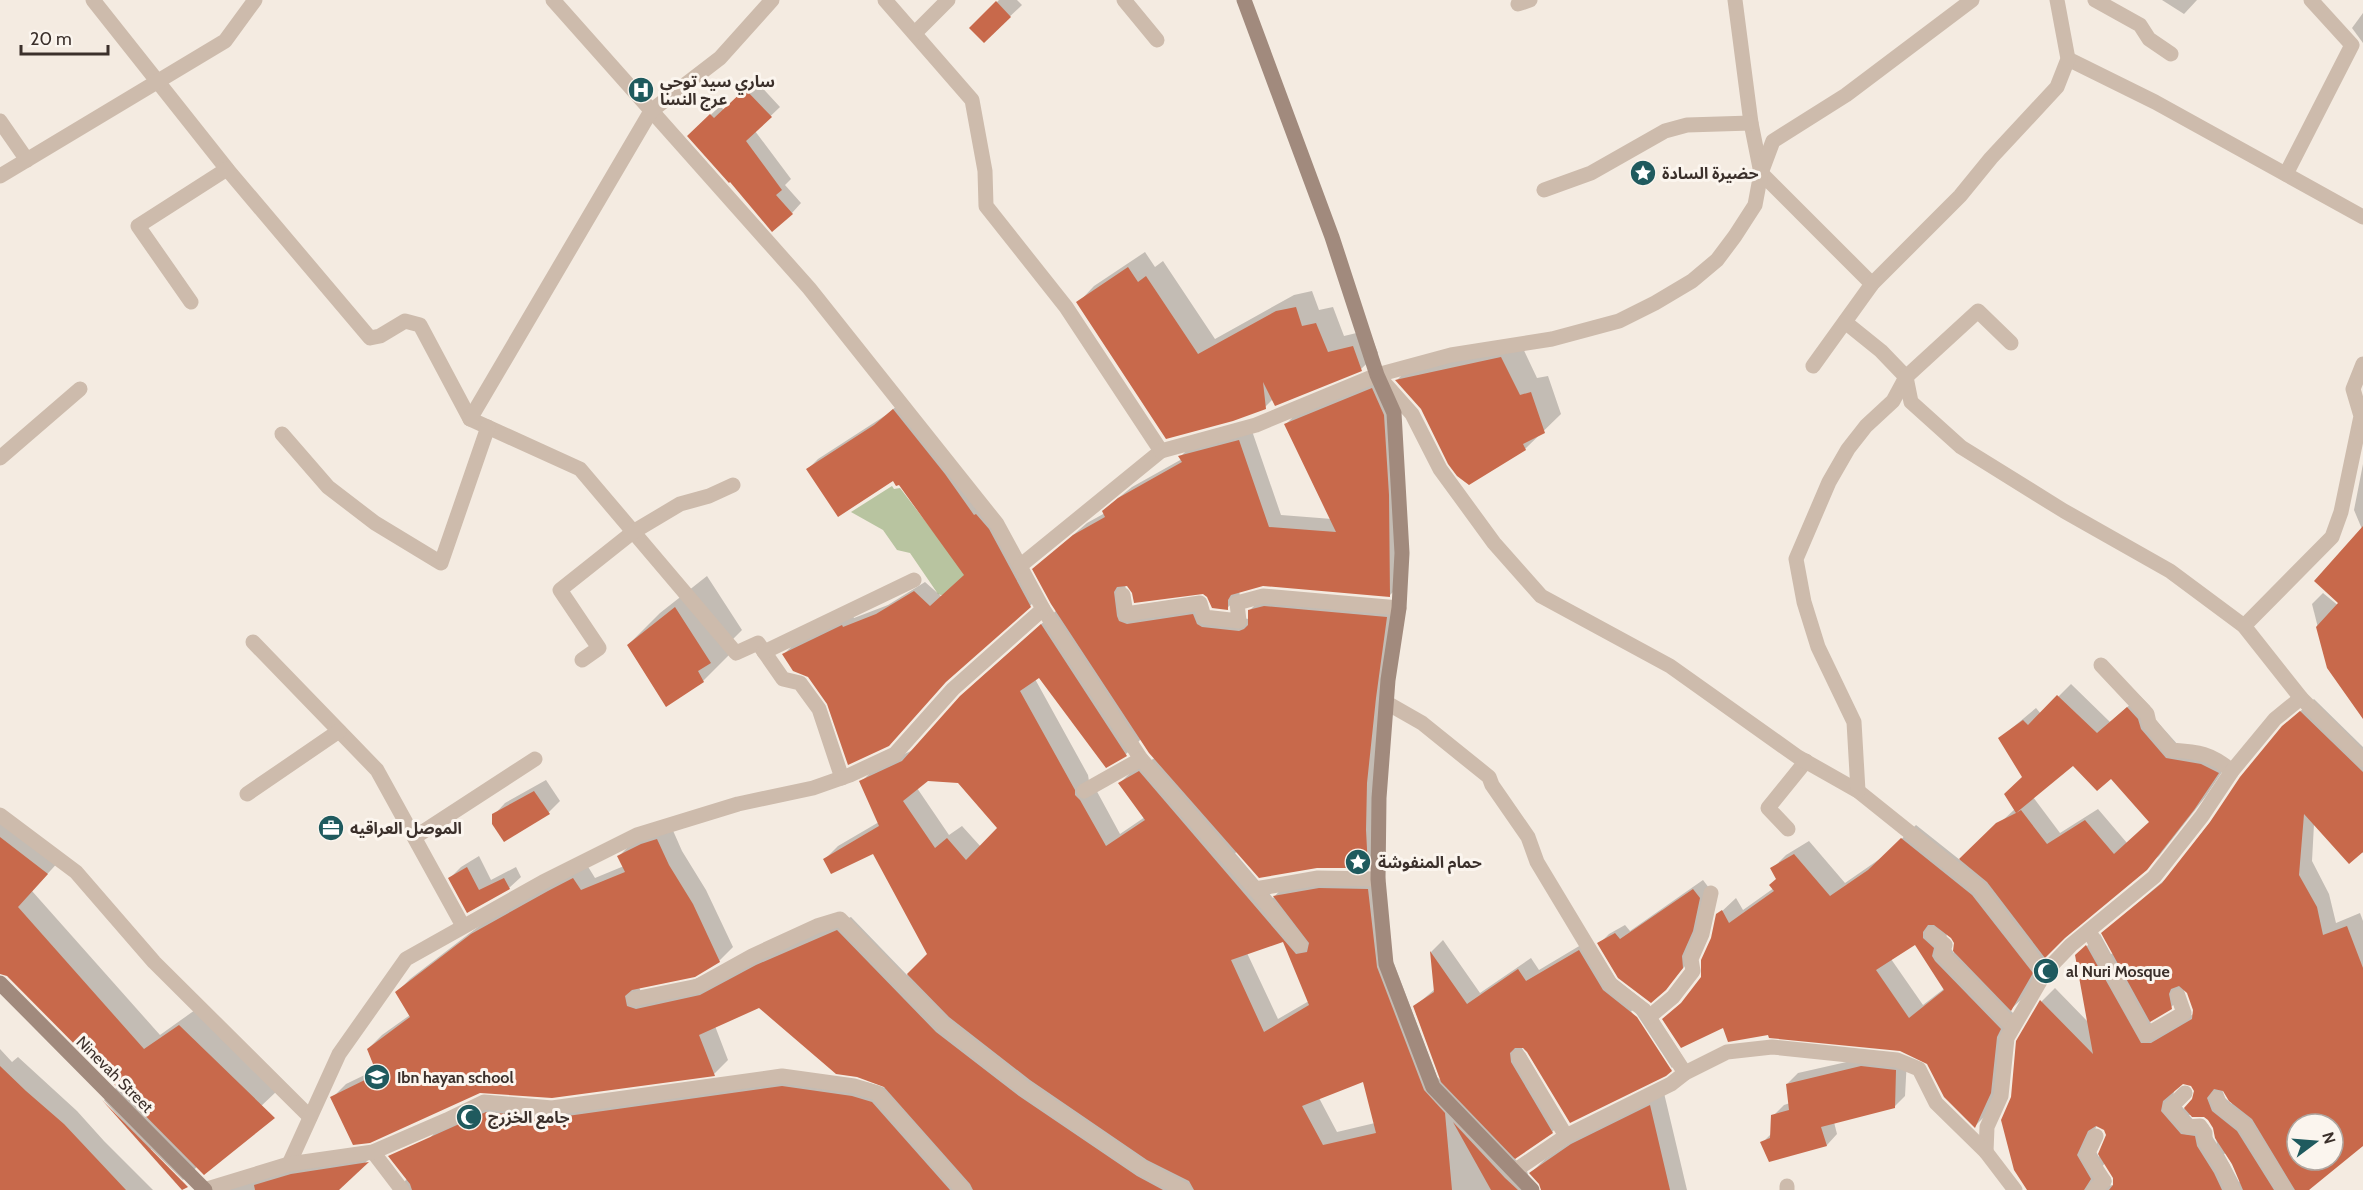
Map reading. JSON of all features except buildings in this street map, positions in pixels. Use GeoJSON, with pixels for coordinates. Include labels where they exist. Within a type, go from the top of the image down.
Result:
{"type":"FeatureCollection","features":[{"type":"Feature","properties":{"kind":"main road"},"geometry":{"type":"LineString","coordinates":[[1244,0],[1332,237],[1377,375],[1394,412],[1402,553],[1398,608],[1386,703],[1379,798],[1378,879],[1386,964],[1433,1087],[1532,1190]]}},
{"type":"Feature","properties":{"kind":"main road","name":"Ninevah Street"},"geometry":{"type":"LineString","coordinates":[[0,983],[204,1190]]}},
{"type":"Feature","properties":{"kind":"street"},"geometry":{"type":"LineString","coordinates":[[93,0],[227,170],[370,338],[380,336],[405,321],[420,325],[470,419],[580,469],[736,653],[758,644],[783,679],[800,683],[819,709],[842,778]]}},
{"type":"Feature","properties":{"kind":"street"},"geometry":{"type":"LineString","coordinates":[[0,176],[225,41],[255,0]]}},
{"type":"Feature","properties":{"kind":"street"},"geometry":{"type":"LineString","coordinates":[[553,0],[809,288],[998,524],[1043,609],[1142,759],[1255,889],[1300,945]]}},
{"type":"Feature","properties":{"kind":"street"},"geometry":{"type":"LineString","coordinates":[[470,419],[651,111],[720,58],[772,0]]}},
{"type":"Feature","properties":{"kind":"street"},"geometry":{"type":"LineString","coordinates":[[885,0],[972,100],[985,171],[986,206],[1066,307],[1161,451]]}},
{"type":"Feature","properties":{"kind":"street"},"geometry":{"type":"LineString","coordinates":[[915,33],[948,0]]}},
{"type":"Feature","properties":{"kind":"street"},"geometry":{"type":"LineString","coordinates":[[1124,0],[1156,40]]}},
{"type":"Feature","properties":{"kind":"street"},"geometry":{"type":"LineString","coordinates":[[1735,0],[1751,123],[1761,173],[1872,284]]}},
{"type":"Feature","properties":{"kind":"street"},"geometry":{"type":"LineString","coordinates":[[1020,566],[1161,451],[1256,425],[1377,375],[1451,355],[1552,339],[1619,321],[1655,303],[1692,281],[1717,260],[1755,204],[1761,173],[1773,141],[1846,95],[1972,0]]}},
{"type":"Feature","properties":{"kind":"street"},"geometry":{"type":"LineString","coordinates":[[1813,366],[1872,284],[1960,196],[1991,158],[2057,87],[2068,59],[2057,0]]}},
{"type":"Feature","properties":{"kind":"street"},"geometry":{"type":"LineString","coordinates":[[2095,0],[2140,25],[2149,39],[2171,54]]}},
{"type":"Feature","properties":{"kind":"street"},"geometry":{"type":"LineString","coordinates":[[2286,174],[2352,45],[2311,0]]}},
{"type":"Feature","properties":{"kind":"street"},"geometry":{"type":"LineString","coordinates":[[2068,59],[2155,102],[2363,217]]}},
{"type":"Feature","properties":{"kind":"street"},"geometry":{"type":"LineString","coordinates":[[0,122],[27,160]]}},
{"type":"Feature","properties":{"kind":"street"},"geometry":{"type":"LineString","coordinates":[[1544,190],[1591,173],[1665,131],[1687,125],[1751,123]]}},
{"type":"Feature","properties":{"kind":"street"},"geometry":{"type":"LineString","coordinates":[[191,302],[138,226],[227,170]]}},
{"type":"Feature","properties":{"kind":"street"},"geometry":{"type":"LineString","coordinates":[[1858,791],[1854,722],[1818,647],[1804,602],[1796,559],[1825,491],[1848,449],[1866,426],[1893,401],[1906,377],[1978,311],[2011,344]]}},
{"type":"Feature","properties":{"kind":"street"},"geometry":{"type":"LineString","coordinates":[[1845,322],[1881,351],[1906,377],[1911,402],[1961,447],[2064,511],[2170,571],[2244,626],[2301,698],[2363,760]]}},
{"type":"Feature","properties":{"kind":"street"},"geometry":{"type":"LineString","coordinates":[[2244,626],[2332,537],[2341,512],[2361,416],[2353,388],[2363,364]]}},
{"type":"Feature","properties":{"kind":"street"},"geometry":{"type":"LineString","coordinates":[[1377,375],[1412,414],[1440,469],[1494,543],[1541,596],[1670,666],[1806,761],[1858,791],[1979,888],[2036,963],[2046,971]]}},
{"type":"Feature","properties":{"kind":"street"},"geometry":{"type":"LineString","coordinates":[[0,458],[80,389]]}},
{"type":"Feature","properties":{"kind":"street"},"geometry":{"type":"LineString","coordinates":[[282,434],[328,487],[375,523],[441,563],[488,427]]}},
{"type":"Feature","properties":{"kind":"street"},"geometry":{"type":"LineString","coordinates":[[582,660],[599,648],[560,590],[633,532],[680,504],[709,496],[733,485]]}},
{"type":"Feature","properties":{"kind":"street"},"geometry":{"type":"LineString","coordinates":[[764,652],[914,580]]}},
{"type":"Feature","properties":{"kind":"street"},"geometry":{"type":"LineString","coordinates":[[1123,595],[1126,614],[1200,603],[1204,617],[1239,621],[1237,603],[1263,596],[1398,608]]}},
{"type":"Feature","properties":{"kind":"street"},"geometry":{"type":"LineString","coordinates":[[289,1164],[339,1054],[406,959],[543,882],[637,835],[738,804],[813,788],[842,778],[895,754],[952,689],[1043,609]]}},
{"type":"Feature","properties":{"kind":"street"},"geometry":{"type":"LineString","coordinates":[[253,642],[377,770],[464,926]]}},
{"type":"Feature","properties":{"kind":"street"},"geometry":{"type":"LineString","coordinates":[[2101,665],[2147,714],[2149,723],[2171,750],[2197,752],[2214,757],[2232,771]]}},
{"type":"Feature","properties":{"kind":"street"},"geometry":{"type":"LineString","coordinates":[[1986,1152],[1987,1126],[2001,1096],[2007,1038],[2046,971],[2089,931],[2154,877],[2202,816],[2232,771],[2275,719],[2301,698]]}},
{"type":"Feature","properties":{"kind":"street"},"geometry":{"type":"LineString","coordinates":[[1386,703],[1422,723],[1489,777],[1491,785],[1528,837],[1537,862],[1611,985],[1644,1010],[1685,1073]]}},
{"type":"Feature","properties":{"kind":"street"},"geometry":{"type":"LineString","coordinates":[[247,794],[339,730]]}},
{"type":"Feature","properties":{"kind":"street"},"geometry":{"type":"LineString","coordinates":[[415,837],[535,759]]}},
{"type":"Feature","properties":{"kind":"street"},"geometry":{"type":"LineString","coordinates":[[1084,791],[1142,759]]}},
{"type":"Feature","properties":{"kind":"street"},"geometry":{"type":"LineString","coordinates":[[1788,829],[1768,808],[1806,761]]}},
{"type":"Feature","properties":{"kind":"street"},"geometry":{"type":"LineString","coordinates":[[0,815],[76,872],[154,962],[310,1117]]}},
{"type":"Feature","properties":{"kind":"street"},"geometry":{"type":"LineString","coordinates":[[1255,889],[1318,878],[1378,879]]}},
{"type":"Feature","properties":{"kind":"street"},"geometry":{"type":"LineString","coordinates":[[1649,1017],[1673,997],[1693,971],[1691,959],[1702,934],[1712,893]]}},
{"type":"Feature","properties":{"kind":"street"},"geometry":{"type":"LineString","coordinates":[[634,999],[698,986],[762,951],[817,926],[840,919],[942,1024],[1034,1095],[1142,1168],[1184,1190]]}},
{"type":"Feature","properties":{"kind":"street"},"geometry":{"type":"LineString","coordinates":[[2089,931],[2146,1035],[2184,1013],[2178,996]]}},
{"type":"Feature","properties":{"kind":"street"},"geometry":{"type":"LineString","coordinates":[[1932,934],[1945,945],[1942,954],[2013,1026]]}},
{"type":"Feature","properties":{"kind":"street"},"geometry":{"type":"LineString","coordinates":[[1513,1172],[1566,1136],[1727,1052],[1772,1047],[1897,1060],[1919,1070],[1936,1103],[1986,1152],[2015,1190]]}},
{"type":"Feature","properties":{"kind":"street"},"geometry":{"type":"LineString","coordinates":[[1519,1057],[1566,1136]]}},
{"type":"Feature","properties":{"kind":"street"},"geometry":{"type":"LineString","coordinates":[[204,1190],[289,1164],[373,1152],[484,1102],[552,1108],[782,1076],[854,1086],[877,1093],[963,1190]]}},
{"type":"Feature","properties":{"kind":"street"},"geometry":{"type":"LineString","coordinates":[[2185,1092],[2170,1108],[2188,1127],[2200,1126],[2205,1133],[2205,1141],[2223,1168],[2233,1190]]}},
{"type":"Feature","properties":{"kind":"street"},"geometry":{"type":"LineString","coordinates":[[2217,1098],[2221,1107],[2244,1124],[2285,1190]]}},
{"type":"Feature","properties":{"kind":"street"},"geometry":{"type":"LineString","coordinates":[[2096,1136],[2087,1155],[2101,1187]]}},
{"type":"Feature","properties":{"kind":"street"},"geometry":{"type":"LineString","coordinates":[[373,1152],[402,1190]]}},
{"type":"Feature","properties":{"kind":"green space"},"geometry":{"type":"Polygon","coordinates":[[[892,486],[894,489],[900,488],[997,615],[938,594],[910,553],[897,550],[883,530],[851,512],[892,486]]]}},
{"type":"Feature","properties":{"kind":"place","name":"ساري سيد توحي عرج النسا"},"geometry":{"type":"Point","coordinates":[641,90]}},
{"type":"Feature","properties":{"kind":"place","name":"حضيرة السادة"},"geometry":{"type":"Point","coordinates":[1643,173]}},
{"type":"Feature","properties":{"kind":"place","name":"الموصل العراقيه"},"geometry":{"type":"Point","coordinates":[331,828]}},
{"type":"Feature","properties":{"kind":"place","name":"حمام المنفوشة"},"geometry":{"type":"Point","coordinates":[1358,862]}},
{"type":"Feature","properties":{"kind":"place","name":"al Nuri Mosque"},"geometry":{"type":"Point","coordinates":[2046,971]}},
{"type":"Feature","properties":{"kind":"place","name":"Ibn hayan school"},"geometry":{"type":"Point","coordinates":[377,1077]}},
{"type":"Feature","properties":{"kind":"place","name":"جامع الخزرج"},"geometry":{"type":"Point","coordinates":[469,1117]}}]}
